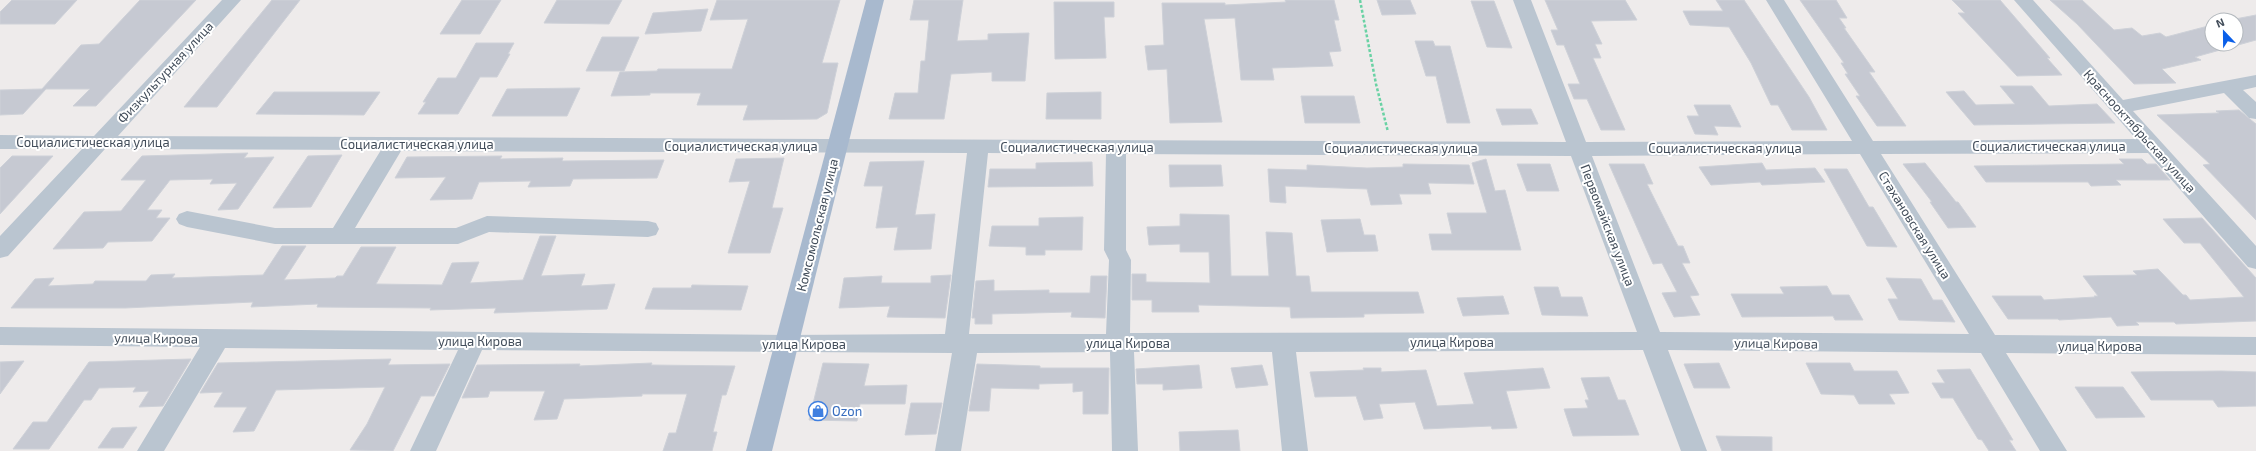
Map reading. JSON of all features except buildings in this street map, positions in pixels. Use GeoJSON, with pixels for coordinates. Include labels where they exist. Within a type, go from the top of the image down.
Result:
{"type":"FeatureCollection","features":[{"type":"Feature","properties":{"kind":"main road","name":"Комсомольская улица"},"geometry":{"type":"LineString","coordinates":[[759,451],[875,0]]}},
{"type":"Feature","properties":{"kind":"street","name":"Физкультурная улица"},"geometry":{"type":"LineString","coordinates":[[0,250],[232,0]]}},
{"type":"Feature","properties":{"kind":"street","name":"Первомайская улица"},"geometry":{"type":"LineString","coordinates":[[1522,0],[1694,451]]}},
{"type":"Feature","properties":{"kind":"street","name":"Стахановская улица"},"geometry":{"type":"LineString","coordinates":[[1775,0],[2054,451]]}},
{"type":"Feature","properties":{"kind":"street","name":"Краснооктябрьская улица"},"geometry":{"type":"LineString","coordinates":[[2023,0],[2256,262]]}},
{"type":"Feature","properties":{"kind":"street"},"geometry":{"type":"LineString","coordinates":[[2119,107],[2256,81]]}},
{"type":"Feature","properties":{"kind":"street"},"geometry":{"type":"LineString","coordinates":[[2228,86],[2256,113]]}},
{"type":"Feature","properties":{"kind":"street","name":"Социалистическая улица"},"geometry":{"type":"LineString","coordinates":[[0,142],[1579,149],[2154,146]]}},
{"type":"Feature","properties":{"kind":"street"},"geometry":{"type":"LineString","coordinates":[[340,235],[395,144]]}},
{"type":"Feature","properties":{"kind":"street"},"geometry":{"type":"LineString","coordinates":[[948,451],[961,343],[978,147]]}},
{"type":"Feature","properties":{"kind":"street"},"geometry":{"type":"LineString","coordinates":[[1116,147],[1115,250],[1120,260],[1120,343],[1125,451]]}},
{"type":"Feature","properties":{"kind":"street"},"geometry":{"type":"LineString","coordinates":[[187,219],[275,236],[458,236],[487,224],[648,229]]}},
{"type":"Feature","properties":{"kind":"street","name":"улица Кирова"},"geometry":{"type":"LineString","coordinates":[[0,336],[786,344],[1652,341],[1989,345],[2256,346]]}},
{"type":"Feature","properties":{"kind":"street"},"geometry":{"type":"LineString","coordinates":[[150,451],[218,339]]}},
{"type":"Feature","properties":{"kind":"street"},"geometry":{"type":"LineString","coordinates":[[423,451],[474,341]]}},
{"type":"Feature","properties":{"kind":"street"},"geometry":{"type":"LineString","coordinates":[[1283,342],[1295,451]]}},
{"type":"Feature","properties":{"kind":"path"},"geometry":{"type":"LineString","coordinates":[[1360,0],[1376,84],[1392,148]]}},
{"type":"Feature","properties":{"kind":"place","name":"Ozon"},"geometry":{"type":"Point","coordinates":[818,411]}}]}
